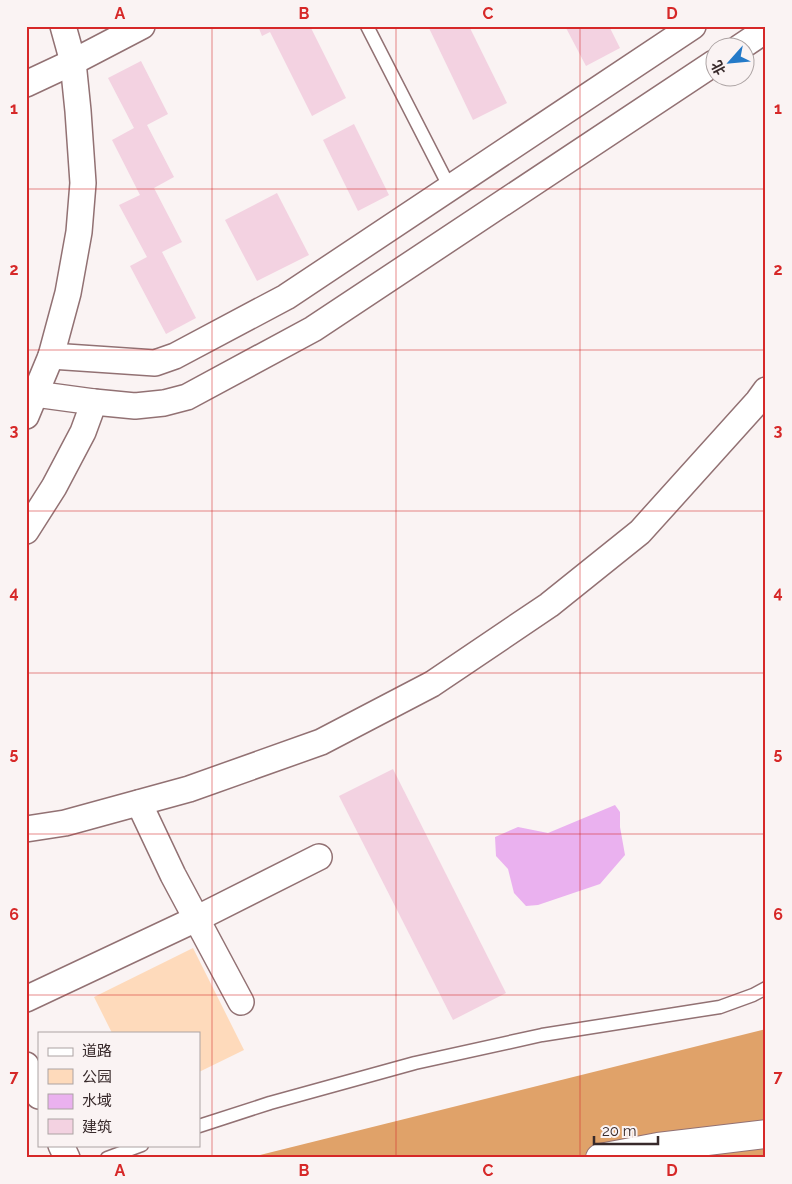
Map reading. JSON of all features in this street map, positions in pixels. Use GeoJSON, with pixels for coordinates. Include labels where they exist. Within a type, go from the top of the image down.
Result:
{"type":"FeatureCollection","features":[{"type":"Feature","properties":{"kind":"main road"},"geometry":{"type":"LineString","coordinates":[[600,1158],[658,1147],[766,1134]]}},
{"type":"Feature","properties":{"kind":"street"},"geometry":{"type":"LineString","coordinates":[[63,26],[73,62],[83,183],[80,222],[68,293],[51,356],[31,405],[94,402],[135,406],[187,398],[304,334],[704,71]]}},
{"type":"Feature","properties":{"kind":"street"},"geometry":{"type":"LineString","coordinates":[[26,84],[142,26]]}},
{"type":"Feature","properties":{"kind":"street"},"geometry":{"type":"LineString","coordinates":[[51,356],[155,364],[175,356],[286,297],[693,26]]}},
{"type":"Feature","properties":{"kind":"street"},"geometry":{"type":"LineString","coordinates":[[754,38],[766,30]]}},
{"type":"Feature","properties":{"kind":"street"},"geometry":{"type":"LineString","coordinates":[[26,829],[65,823],[189,789],[321,742],[432,684],[549,605],[640,532],[766,390]]}},
{"type":"Feature","properties":{"kind":"street"},"geometry":{"type":"LineString","coordinates":[[26,531],[54,487],[82,432],[94,402]]}},
{"type":"Feature","properties":{"kind":"street"},"geometry":{"type":"LineString","coordinates":[[139,803],[173,875],[241,1002]]}},
{"type":"Feature","properties":{"kind":"street"},"geometry":{"type":"LineString","coordinates":[[26,999],[196,919],[319,857]]}},
{"type":"Feature","properties":{"kind":"street"},"geometry":{"type":"LineString","coordinates":[[26,1065],[38,1094]]}},
{"type":"Feature","properties":{"kind":"street"},"geometry":{"type":"LineString","coordinates":[[61,1146],[67,1158]]}},
{"type":"Feature","properties":{"kind":"lane"},"geometry":{"type":"LineString","coordinates":[[368,26],[450,188]]}},
{"type":"Feature","properties":{"kind":"lane"},"geometry":{"type":"LineString","coordinates":[[200,1126],[270,1103],[415,1063],[542,1035],[720,1007],[753,995],[766,988]]}},
{"type":"Feature","properties":{"kind":"lane"},"geometry":{"type":"LineString","coordinates":[[107,1158],[139,1146]]}},
{"type":"Feature","properties":{"kind":"green space"},"geometry":{"type":"Polygon","coordinates":[[[193,948],[244,1050],[200,1072],[200,1032],[112,1032],[94,997],[193,948]]]}},
{"type":"Feature","properties":{"kind":"shaded area"},"geometry":{"type":"Polygon","coordinates":[[[766,1029],[766,1158],[248,1158],[766,1029]]]}},
{"type":"Feature","properties":{"kind":"water"},"geometry":{"type":"Polygon","coordinates":[[[615,805],[620,812],[620,827],[625,855],[600,884],[538,905],[526,906],[514,893],[508,869],[496,856],[495,837],[518,827],[548,833],[615,805]]]}},
{"type":"Feature","properties":{"kind":"building"},"geometry":{"type":"Polygon","coordinates":[[[258,26],[310,26],[346,98],[312,116],[270,32],[262,36],[258,26]]]}},
{"type":"Feature","properties":{"kind":"building"},"geometry":{"type":"Polygon","coordinates":[[[428,26],[469,26],[507,103],[473,120],[428,26]]]}},
{"type":"Feature","properties":{"kind":"building"},"geometry":{"type":"Polygon","coordinates":[[[565,26],[609,26],[620,48],[586,66],[565,26]]]}},
{"type":"Feature","properties":{"kind":"building"},"geometry":{"type":"Polygon","coordinates":[[[141,61],[168,114],[147,125],[174,177],[154,188],[182,242],[162,252],[196,318],[166,334],[130,266],[147,257],[119,205],[140,195],[112,140],[134,128],[108,78],[141,61]]]}},
{"type":"Feature","properties":{"kind":"building"},"geometry":{"type":"Polygon","coordinates":[[[354,124],[389,195],[358,211],[323,140],[354,124]]]}},
{"type":"Feature","properties":{"kind":"building"},"geometry":{"type":"Polygon","coordinates":[[[277,193],[309,255],[257,281],[225,220],[277,193]]]}},
{"type":"Feature","properties":{"kind":"building"},"geometry":{"type":"Polygon","coordinates":[[[393,769],[506,993],[453,1020],[339,796],[393,769]]]}}]}
